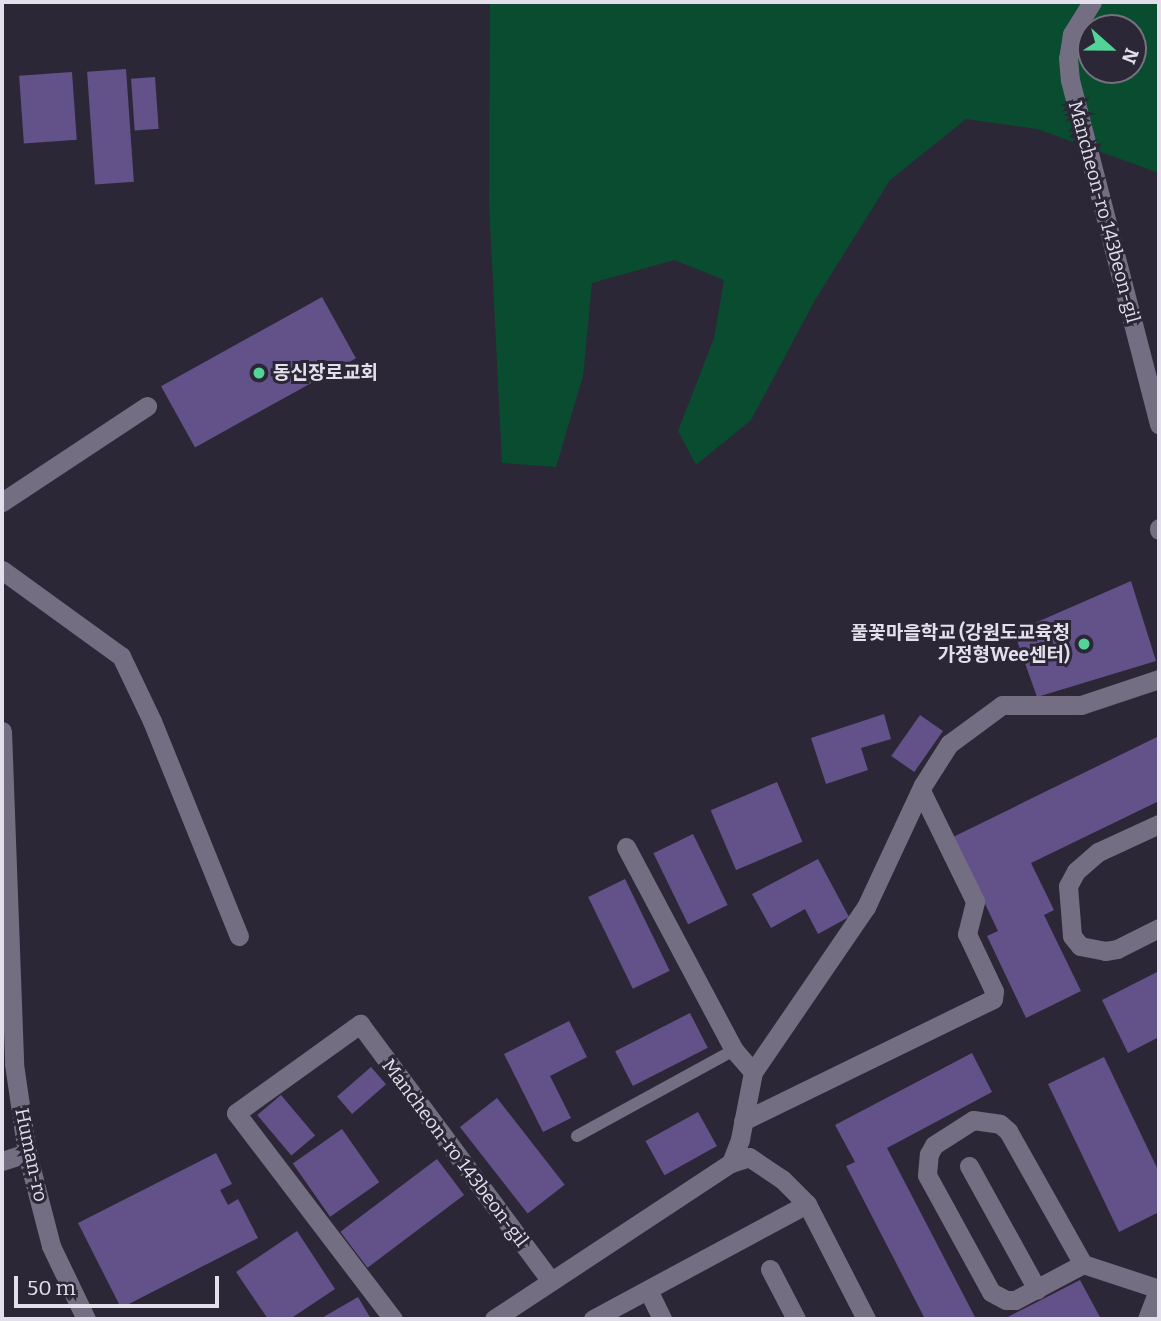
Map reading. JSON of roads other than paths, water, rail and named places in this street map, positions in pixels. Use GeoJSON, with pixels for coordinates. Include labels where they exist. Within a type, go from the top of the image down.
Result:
{"type":"FeatureCollection","features":[{"type":"Feature","properties":{"kind":"street","name":"Mancheon-ro 143beon-gil"},"geometry":{"type":"LineString","coordinates":[[1092,2],[1072,34],[1068,58],[1070,80],[1159,425]]}},
{"type":"Feature","properties":{"kind":"street"},"geometry":{"type":"LineString","coordinates":[[2,502],[147,406]]}},
{"type":"Feature","properties":{"kind":"street"},"geometry":{"type":"LineString","coordinates":[[2,570],[121,656],[152,721],[239,936]]}},
{"type":"Feature","properties":{"kind":"street"},"geometry":{"type":"LineString","coordinates":[[731,1163],[743,1121],[752,1072],[866,907],[921,791],[949,744],[1002,705],[1081,705],[1159,679]]}},
{"type":"Feature","properties":{"kind":"street","name":"Human-ro"},"geometry":{"type":"LineString","coordinates":[[2,731],[14,1064],[27,1153],[51,1246],[86,1319]]}},
{"type":"Feature","properties":{"kind":"street"},"geometry":{"type":"LineString","coordinates":[[743,1121],[993,999],[993,989],[967,934],[975,901],[921,791]]}},
{"type":"Feature","properties":{"kind":"street"},"geometry":{"type":"LineString","coordinates":[[1159,824],[1087,860],[1076,871],[1068,886],[1072,936],[1080,946],[1105,951],[1117,949],[1159,928]]}},
{"type":"Feature","properties":{"kind":"street"},"geometry":{"type":"LineString","coordinates":[[626,847],[734,1050],[752,1072]]}},
{"type":"Feature","properties":{"kind":"street","name":"Mancheon-ro 143beon-gil"},"geometry":{"type":"LineString","coordinates":[[393,1319],[236,1113],[360,1024],[551,1281]]}},
{"type":"Feature","properties":{"kind":"street"},"geometry":{"type":"LineString","coordinates":[[1083,1264],[1015,1300],[1006,1300],[991,1292],[984,1284],[927,1175],[929,1154],[942,1137],[974,1120],[990,1121],[1008,1131],[1083,1264],[1159,1289],[1150,1319]]}},
{"type":"Feature","properties":{"kind":"street"},"geometry":{"type":"LineString","coordinates":[[2,1161],[27,1153]]}},
{"type":"Feature","properties":{"kind":"street"},"geometry":{"type":"LineString","coordinates":[[494,1319],[731,1163],[749,1157],[782,1179],[807,1204],[866,1319]]}},
{"type":"Feature","properties":{"kind":"street"},"geometry":{"type":"LineString","coordinates":[[969,1166],[1037,1289]]}},
{"type":"Feature","properties":{"kind":"street"},"geometry":{"type":"LineString","coordinates":[[593,1319],[807,1204]]}},
{"type":"Feature","properties":{"kind":"street"},"geometry":{"type":"LineString","coordinates":[[770,1269],[796,1319]]}},
{"type":"Feature","properties":{"kind":"street"},"geometry":{"type":"LineString","coordinates":[[648,1290],[662,1319]]}},
{"type":"Feature","properties":{"kind":"street"},"geometry":{"type":"LineString","coordinates":[[1150,1319],[1159,1304]]}},
{"type":"Feature","properties":{"kind":"lane"},"geometry":{"type":"LineString","coordinates":[[577,1136],[734,1050]]}},
{"type":"Feature","properties":{"kind":"place","name":"동신장로교회"},"geometry":{"type":"Point","coordinates":[259,373]}},
{"type":"Feature","properties":{"kind":"place","name":"풀꽃마을학교 (강원도교육청 가정형Wee센터)"},"geometry":{"type":"Point","coordinates":[1084,644]}}]}
